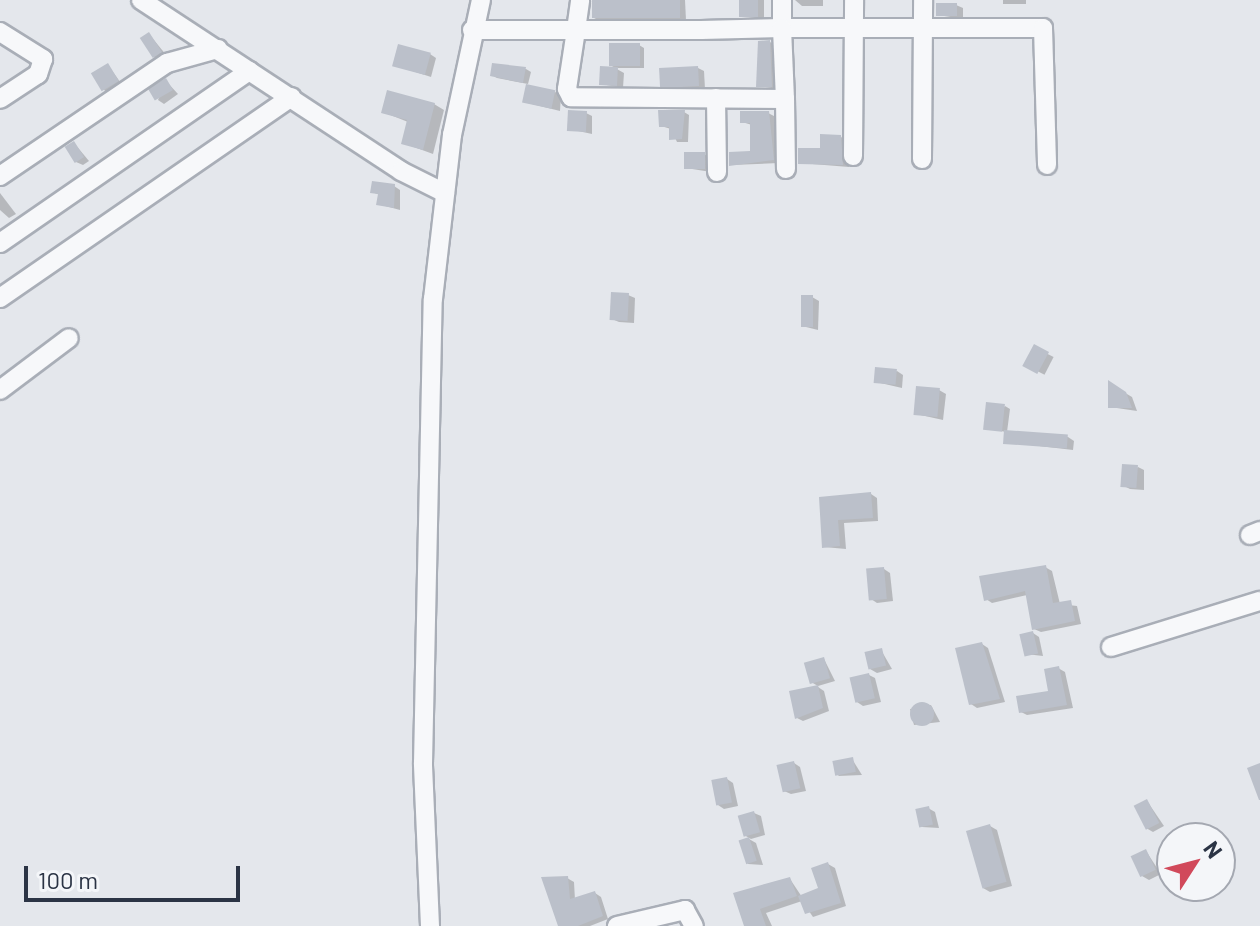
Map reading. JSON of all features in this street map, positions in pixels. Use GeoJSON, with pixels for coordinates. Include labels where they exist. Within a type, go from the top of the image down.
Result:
{"type":"FeatureCollection","features":[{"type":"Feature","properties":{"kind":"street"},"geometry":{"type":"LineString","coordinates":[[141,0],[401,171],[445,193]]}},
{"type":"Feature","properties":{"kind":"street"},"geometry":{"type":"LineString","coordinates":[[430,926],[425,683],[433,299],[445,193],[472,30],[481,0]]}},
{"type":"Feature","properties":{"kind":"street"},"geometry":{"type":"LineString","coordinates":[[580,0],[567,89],[571,97],[785,99]]}},
{"type":"Feature","properties":{"kind":"street"},"geometry":{"type":"LineString","coordinates":[[782,0],[786,169]]}},
{"type":"Feature","properties":{"kind":"street"},"geometry":{"type":"LineString","coordinates":[[853,156],[854,0]]}},
{"type":"Feature","properties":{"kind":"street"},"geometry":{"type":"LineString","coordinates":[[922,159],[923,0]]}},
{"type":"Feature","properties":{"kind":"street"},"geometry":{"type":"LineString","coordinates":[[472,30],[782,28],[854,32],[925,28],[1043,28],[1047,165]]}},
{"type":"Feature","properties":{"kind":"street"},"geometry":{"type":"LineString","coordinates":[[0,33],[43,59],[38,74],[0,99]]}},
{"type":"Feature","properties":{"kind":"street"},"geometry":{"type":"LineString","coordinates":[[0,176],[167,63],[218,49]]}},
{"type":"Feature","properties":{"kind":"street"},"geometry":{"type":"LineString","coordinates":[[0,243],[249,71]]}},
{"type":"Feature","properties":{"kind":"street"},"geometry":{"type":"LineString","coordinates":[[0,298],[291,97]]}},
{"type":"Feature","properties":{"kind":"street"},"geometry":{"type":"LineString","coordinates":[[716,98],[717,172]]}},
{"type":"Feature","properties":{"kind":"street"},"geometry":{"type":"LineString","coordinates":[[0,390],[69,338]]}},
{"type":"Feature","properties":{"kind":"street"},"geometry":{"type":"LineString","coordinates":[[1111,647],[1260,601]]}},
{"type":"Feature","properties":{"kind":"street"},"geometry":{"type":"LineString","coordinates":[[617,926],[685,910],[694,926]]}},
{"type":"Feature","properties":{"kind":"building"},"geometry":{"type":"Polygon","coordinates":[[[592,0],[680,0],[680,18],[592,18],[592,0]]]}},
{"type":"Feature","properties":{"kind":"building"},"geometry":{"type":"Polygon","coordinates":[[[739,0],[758,0],[758,17],[739,17],[739,0]]]}},
{"type":"Feature","properties":{"kind":"building"},"geometry":{"type":"Polygon","coordinates":[[[936,3],[957,3],[957,16],[936,16],[936,3]]]}},
{"type":"Feature","properties":{"kind":"building"},"geometry":{"type":"Polygon","coordinates":[[[149,32],[162,52],[153,58],[140,38],[149,32]]]}},
{"type":"Feature","properties":{"kind":"building"},"geometry":{"type":"Polygon","coordinates":[[[770,40],[772,87],[756,87],[758,41],[770,40]]]}},
{"type":"Feature","properties":{"kind":"building"},"geometry":{"type":"Polygon","coordinates":[[[609,43],[640,43],[640,66],[609,66],[609,43]]]}},
{"type":"Feature","properties":{"kind":"building"},"geometry":{"type":"Polygon","coordinates":[[[398,44],[431,53],[425,75],[392,66],[398,44]]]}},
{"type":"Feature","properties":{"kind":"building"},"geometry":{"type":"Polygon","coordinates":[[[108,63],[119,81],[102,91],[91,73],[108,63]]]}},
{"type":"Feature","properties":{"kind":"building"},"geometry":{"type":"Polygon","coordinates":[[[492,63],[526,67],[523,83],[490,76],[492,63]]]}},
{"type":"Feature","properties":{"kind":"building"},"geometry":{"type":"Polygon","coordinates":[[[600,66],[618,67],[617,86],[599,85],[600,66]]]}},
{"type":"Feature","properties":{"kind":"building"},"geometry":{"type":"Polygon","coordinates":[[[698,66],[699,86],[660,88],[659,68],[698,66]]]}},
{"type":"Feature","properties":{"kind":"building"},"geometry":{"type":"Polygon","coordinates":[[[166,78],[173,90],[155,101],[148,88],[166,78]]]}},
{"type":"Feature","properties":{"kind":"building"},"geometry":{"type":"Polygon","coordinates":[[[526,84],[555,90],[551,109],[522,103],[526,84]]]}},
{"type":"Feature","properties":{"kind":"building"},"geometry":{"type":"Polygon","coordinates":[[[387,90],[435,103],[423,150],[401,144],[407,120],[381,113],[387,90]]]}},
{"type":"Feature","properties":{"kind":"building"},"geometry":{"type":"Polygon","coordinates":[[[568,110],[587,111],[586,132],[567,131],[568,110]]]}},
{"type":"Feature","properties":{"kind":"building"},"geometry":{"type":"Polygon","coordinates":[[[658,110],[685,110],[682,139],[669,140],[669,127],[659,127],[658,110]]]}},
{"type":"Feature","properties":{"kind":"building"},"geometry":{"type":"Polygon","coordinates":[[[740,111],[769,111],[774,160],[729,166],[729,152],[750,151],[750,123],[740,123],[740,111]]]}},
{"type":"Feature","properties":{"kind":"building"},"geometry":{"type":"Polygon","coordinates":[[[820,134],[841,135],[843,165],[798,164],[798,148],[820,148],[820,134]]]}},
{"type":"Feature","properties":{"kind":"building"},"geometry":{"type":"Polygon","coordinates":[[[74,141],[84,157],[75,163],[65,147],[74,141]]]}},
{"type":"Feature","properties":{"kind":"building"},"geometry":{"type":"Polygon","coordinates":[[[684,152],[705,152],[705,169],[684,169],[684,152]]]}},
{"type":"Feature","properties":{"kind":"building"},"geometry":{"type":"Polygon","coordinates":[[[372,181],[395,184],[394,208],[376,205],[378,194],[370,193],[372,181]]]}},
{"type":"Feature","properties":{"kind":"building"},"geometry":{"type":"Polygon","coordinates":[[[611,292],[629,293],[628,321],[610,320],[611,292]]]}},
{"type":"Feature","properties":{"kind":"building"},"geometry":{"type":"Polygon","coordinates":[[[801,295],[813,295],[813,327],[801,327],[801,295]]]}},
{"type":"Feature","properties":{"kind":"building"},"geometry":{"type":"Polygon","coordinates":[[[1034,344],[1049,352],[1037,374],[1022,366],[1034,344]]]}},
{"type":"Feature","properties":{"kind":"building"},"geometry":{"type":"Polygon","coordinates":[[[875,367],[897,369],[896,385],[874,383],[875,367]]]}},
{"type":"Feature","properties":{"kind":"building"},"geometry":{"type":"Polygon","coordinates":[[[1108,380],[1126,392],[1132,408],[1108,408],[1108,380]]]}},
{"type":"Feature","properties":{"kind":"building"},"geometry":{"type":"Polygon","coordinates":[[[916,386],[940,388],[937,417],[913,415],[916,386]]]}},
{"type":"Feature","properties":{"kind":"building"},"geometry":{"type":"Polygon","coordinates":[[[986,402],[1005,404],[1002,432],[983,430],[986,402]]]}},
{"type":"Feature","properties":{"kind":"building"},"geometry":{"type":"Polygon","coordinates":[[[1004,430],[1068,434],[1067,448],[1003,444],[1004,430]]]}},
{"type":"Feature","properties":{"kind":"building"},"geometry":{"type":"Polygon","coordinates":[[[1122,464],[1138,465],[1136,488],[1120,487],[1122,464]]]}},
{"type":"Feature","properties":{"kind":"building"},"geometry":{"type":"Polygon","coordinates":[[[871,492],[873,518],[838,520],[840,546],[822,548],[819,497],[871,492]]]}},
{"type":"Feature","properties":{"kind":"building"},"geometry":{"type":"Polygon","coordinates":[[[1046,565],[1053,603],[1071,600],[1075,621],[1032,630],[1025,591],[984,601],[979,576],[1046,565]]]}},
{"type":"Feature","properties":{"kind":"building"},"geometry":{"type":"Polygon","coordinates":[[[884,567],[887,599],[869,600],[866,569],[884,567]]]}},
{"type":"Feature","properties":{"kind":"building"},"geometry":{"type":"Polygon","coordinates":[[[1033,631],[1038,653],[1025,657],[1019,634],[1033,631]]]}},
{"type":"Feature","properties":{"kind":"building"},"geometry":{"type":"Polygon","coordinates":[[[982,642],[1000,699],[969,705],[955,648],[982,642]]]}},
{"type":"Feature","properties":{"kind":"building"},"geometry":{"type":"Polygon","coordinates":[[[882,648],[886,666],[869,670],[864,652],[882,648]]]}},
{"type":"Feature","properties":{"kind":"building"},"geometry":{"type":"Polygon","coordinates":[[[824,657],[830,678],[810,684],[804,663],[824,657]]]}},
{"type":"Feature","properties":{"kind":"building"},"geometry":{"type":"Polygon","coordinates":[[[1059,666],[1067,705],[1019,713],[1016,696],[1048,691],[1044,669],[1059,666]]]}},
{"type":"Feature","properties":{"kind":"building"},"geometry":{"type":"Polygon","coordinates":[[[869,673],[875,698],[855,703],[850,677],[869,673]]]}},
{"type":"Feature","properties":{"kind":"building"},"geometry":{"type":"Polygon","coordinates":[[[818,685],[823,708],[795,719],[789,691],[818,685]]]}},
{"type":"Feature","properties":{"kind":"building"},"geometry":{"type":"Polygon","coordinates":[[[922,702],[931,705],[934,714],[931,723],[922,726],[913,723],[910,714],[913,705],[922,702]]]}},
{"type":"Feature","properties":{"kind":"building"},"geometry":{"type":"Polygon","coordinates":[[[853,757],[856,772],[835,776],[832,761],[853,757]]]}},
{"type":"Feature","properties":{"kind":"building"},"geometry":{"type":"Polygon","coordinates":[[[794,761],[800,788],[783,792],[776,765],[794,761]]]}},
{"type":"Feature","properties":{"kind":"building"},"geometry":{"type":"Polygon","coordinates":[[[1260,763],[1260,800],[1259,800],[1247,768],[1260,763]]]}},
{"type":"Feature","properties":{"kind":"building"},"geometry":{"type":"Polygon","coordinates":[[[727,777],[732,803],[716,806],[711,780],[727,777]]]}},
{"type":"Feature","properties":{"kind":"building"},"geometry":{"type":"Polygon","coordinates":[[[1147,799],[1159,822],[1146,830],[1134,806],[1147,799]]]}},
{"type":"Feature","properties":{"kind":"building"},"geometry":{"type":"Polygon","coordinates":[[[929,806],[933,825],[919,827],[915,809],[929,806]]]}},
{"type":"Feature","properties":{"kind":"building"},"geometry":{"type":"Polygon","coordinates":[[[754,811],[760,832],[744,837],[738,816],[754,811]]]}},
{"type":"Feature","properties":{"kind":"building"},"geometry":{"type":"Polygon","coordinates":[[[990,824],[1007,882],[983,889],[966,831],[990,824]]]}},
{"type":"Feature","properties":{"kind":"building"},"geometry":{"type":"Polygon","coordinates":[[[749,837],[757,861],[746,864],[739,840],[749,837]]]}},
{"type":"Feature","properties":{"kind":"building"},"geometry":{"type":"Polygon","coordinates":[[[1146,849],[1156,870],[1140,877],[1131,856],[1146,849]]]}},
{"type":"Feature","properties":{"kind":"building"},"geometry":{"type":"Polygon","coordinates":[[[828,862],[841,903],[805,914],[798,896],[818,888],[811,868],[828,862]]]}},
{"type":"Feature","properties":{"kind":"building"},"geometry":{"type":"Polygon","coordinates":[[[568,876],[570,899],[595,891],[603,916],[578,926],[558,926],[541,877],[568,876]]]}},
{"type":"Feature","properties":{"kind":"building"},"geometry":{"type":"Polygon","coordinates":[[[790,877],[797,896],[760,909],[766,926],[744,926],[733,893],[790,877]]]}}]}
